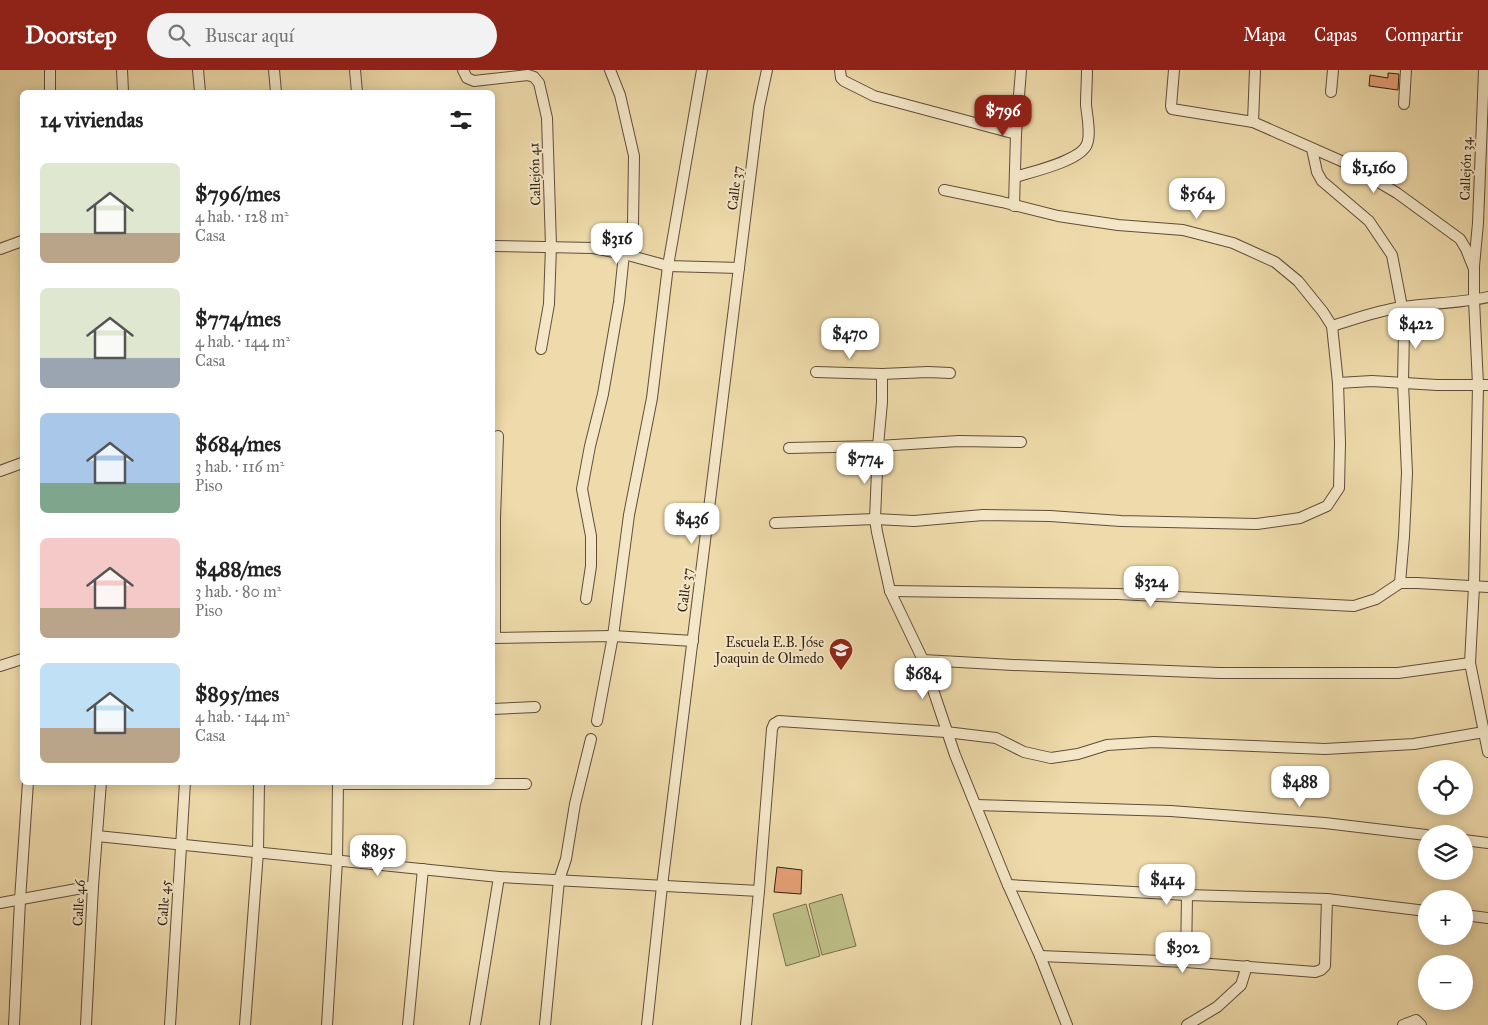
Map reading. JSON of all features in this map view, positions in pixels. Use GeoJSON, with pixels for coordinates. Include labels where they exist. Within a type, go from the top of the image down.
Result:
{"type":"FeatureCollection","features":[{"type":"Feature","properties":{"kind":"street"},"geometry":{"type":"LineString","coordinates":[[50,70],[50,90]]}},
{"type":"Feature","properties":{"kind":"street"},"geometry":{"type":"LineString","coordinates":[[122,70],[123,90]]}},
{"type":"Feature","properties":{"kind":"street"},"geometry":{"type":"LineString","coordinates":[[198,70],[200,90]]}},
{"type":"Feature","properties":{"kind":"street"},"geometry":{"type":"LineString","coordinates":[[274,70],[276,90]]}},
{"type":"Feature","properties":{"kind":"street"},"geometry":{"type":"LineString","coordinates":[[355,70],[357,90]]}},
{"type":"Feature","properties":{"kind":"street","name":"Callejón 41"},"geometry":{"type":"LineString","coordinates":[[463,70],[467,78],[474,81],[528,76],[534,77],[539,83],[547,118],[551,246],[549,304],[541,349]]}},
{"type":"Feature","properties":{"kind":"street"},"geometry":{"type":"LineString","coordinates":[[586,599],[591,566],[591,536],[582,489],[603,394],[619,302],[624,254],[633,224],[634,156],[620,95],[610,70]]}},
{"type":"Feature","properties":{"kind":"street"},"geometry":{"type":"LineString","coordinates":[[597,721],[612,636],[629,515],[652,398],[668,266],[702,70]]}},
{"type":"Feature","properties":{"kind":"street","name":"Calle 37"},"geometry":{"type":"LineString","coordinates":[[647,1025],[662,886],[759,107],[767,70]]}},
{"type":"Feature","properties":{"kind":"street"},"geometry":{"type":"LineString","coordinates":[[840,70],[841,78],[844,81],[874,96],[1016,134]]}},
{"type":"Feature","properties":{"kind":"street"},"geometry":{"type":"LineString","coordinates":[[1014,206],[1020,70]]}},
{"type":"Feature","properties":{"kind":"street"},"geometry":{"type":"LineString","coordinates":[[1014,177],[1068,160],[1078,154],[1087,144],[1087,70]]}},
{"type":"Feature","properties":{"kind":"street"},"geometry":{"type":"LineString","coordinates":[[1174,70],[1171,106],[1175,110],[1253,122],[1348,164],[1397,193],[1460,239],[1474,269]]}},
{"type":"Feature","properties":{"kind":"street"},"geometry":{"type":"LineString","coordinates":[[1253,122],[1255,70]]}},
{"type":"Feature","properties":{"kind":"street"},"geometry":{"type":"LineString","coordinates":[[1331,92],[1333,70]]}},
{"type":"Feature","properties":{"kind":"street"},"geometry":{"type":"LineString","coordinates":[[1404,104],[1406,70]]}},
{"type":"Feature","properties":{"kind":"street","name":"Callejón 34"},"geometry":{"type":"LineString","coordinates":[[1484,70],[1474,269],[1474,300],[1483,385],[1470,663],[1488,752]]}},
{"type":"Feature","properties":{"kind":"street"},"geometry":{"type":"LineString","coordinates":[[1312,149],[1317,172],[1322,181],[1368,221],[1392,255],[1402,307],[1404,330],[1403,383],[1407,473],[1400,583]]}},
{"type":"Feature","properties":{"kind":"street"},"geometry":{"type":"LineString","coordinates":[[775,522],[875,519],[914,521],[983,515],[1257,524],[1300,518],[1327,506],[1339,488],[1338,383],[1332,326],[1298,281],[1275,262],[1233,243],[1183,230],[1118,225],[1058,216],[944,190]]}},
{"type":"Feature","properties":{"kind":"street"},"geometry":{"type":"LineString","coordinates":[[0,249],[20,242]]}},
{"type":"Feature","properties":{"kind":"street"},"geometry":{"type":"LineString","coordinates":[[495,246],[593,248],[668,266],[739,268]]}},
{"type":"Feature","properties":{"kind":"street"},"geometry":{"type":"LineString","coordinates":[[1332,326],[1402,307],[1488,297]]}},
{"type":"Feature","properties":{"kind":"street"},"geometry":{"type":"LineString","coordinates":[[816,372],[882,374],[950,373]]}},
{"type":"Feature","properties":{"kind":"street"},"geometry":{"type":"LineString","coordinates":[[882,374],[875,519],[890,591],[923,660],[946,732],[1067,1025]]}},
{"type":"Feature","properties":{"kind":"street"},"geometry":{"type":"LineString","coordinates":[[1338,383],[1372,381],[1438,385],[1483,385]]}},
{"type":"Feature","properties":{"kind":"street"},"geometry":{"type":"LineString","coordinates":[[495,496],[498,436]]}},
{"type":"Feature","properties":{"kind":"street"},"geometry":{"type":"LineString","coordinates":[[789,448],[878,446],[960,441],[1021,442]]}},
{"type":"Feature","properties":{"kind":"street"},"geometry":{"type":"LineString","coordinates":[[0,471],[20,464]]}},
{"type":"Feature","properties":{"kind":"street"},"geometry":{"type":"LineString","coordinates":[[890,591],[1118,594],[1354,606],[1376,599],[1400,583],[1488,587]]}},
{"type":"Feature","properties":{"kind":"street"},"geometry":{"type":"LineString","coordinates":[[495,638],[612,636],[693,641]]}},
{"type":"Feature","properties":{"kind":"street"},"geometry":{"type":"LineString","coordinates":[[0,666],[20,660]]}},
{"type":"Feature","properties":{"kind":"street"},"geometry":{"type":"LineString","coordinates":[[923,660],[1220,673],[1398,673],[1470,663]]}},
{"type":"Feature","properties":{"kind":"street"},"geometry":{"type":"LineString","coordinates":[[495,709],[535,707]]}},
{"type":"Feature","properties":{"kind":"street"},"geometry":{"type":"LineString","coordinates":[[746,1025],[772,729],[774,724],[779,721],[946,732],[996,738],[1024,752],[1051,758],[1078,754],[1107,745],[1154,742],[1325,750],[1414,744],[1484,732]]}},
{"type":"Feature","properties":{"kind":"street"},"geometry":{"type":"LineString","coordinates":[[545,1025],[559,880],[566,859],[575,804],[591,739]]}},
{"type":"Feature","properties":{"kind":"street"},"geometry":{"type":"LineString","coordinates":[[495,784],[526,784]]}},
{"type":"Feature","properties":{"kind":"street"},"geometry":{"type":"LineString","coordinates":[[14,1025],[28,785]]}},
{"type":"Feature","properties":{"kind":"street","name":"Calle 46"},"geometry":{"type":"LineString","coordinates":[[86,1025],[101,785]]}},
{"type":"Feature","properties":{"kind":"street","name":"Calle 45"},"geometry":{"type":"LineString","coordinates":[[170,1025],[185,785]]}},
{"type":"Feature","properties":{"kind":"street"},"geometry":{"type":"LineString","coordinates":[[245,1025],[258,852],[259,785]]}},
{"type":"Feature","properties":{"kind":"street"},"geometry":{"type":"LineString","coordinates":[[327,1025],[337,861],[338,785]]}},
{"type":"Feature","properties":{"kind":"street"},"geometry":{"type":"LineString","coordinates":[[976,805],[1171,811],[1325,822],[1418,834]]}},
{"type":"Feature","properties":{"kind":"street"},"geometry":{"type":"LineString","coordinates":[[97,836],[499,877],[759,892]]}},
{"type":"Feature","properties":{"kind":"street"},"geometry":{"type":"LineString","coordinates":[[1473,841],[1488,843]]}},
{"type":"Feature","properties":{"kind":"street"},"geometry":{"type":"LineString","coordinates":[[408,1025],[423,869]]}},
{"type":"Feature","properties":{"kind":"street"},"geometry":{"type":"LineString","coordinates":[[475,1025],[499,877]]}},
{"type":"Feature","properties":{"kind":"street"},"geometry":{"type":"LineString","coordinates":[[0,903],[94,886]]}},
{"type":"Feature","properties":{"kind":"street"},"geometry":{"type":"LineString","coordinates":[[1008,886],[1186,895],[1328,899],[1418,910]]}},
{"type":"Feature","properties":{"kind":"street"},"geometry":{"type":"LineString","coordinates":[[1186,895],[1186,962]]}},
{"type":"Feature","properties":{"kind":"street"},"geometry":{"type":"LineString","coordinates":[[1040,956],[1186,962],[1315,972],[1321,970],[1325,966],[1326,961],[1328,899]]}},
{"type":"Feature","properties":{"kind":"street"},"geometry":{"type":"LineString","coordinates":[[1473,916],[1488,918]]}},
{"type":"Feature","properties":{"kind":"street"},"geometry":{"type":"LineString","coordinates":[[1187,1025],[1217,1007],[1241,985],[1248,966]]}},
{"type":"Feature","properties":{"kind":"street"},"geometry":{"type":"LineString","coordinates":[[1403,1025],[1416,1020],[1421,1025]]}},
{"type":"Feature","properties":{"kind":"green space"},"geometry":{"type":"Polygon","coordinates":[[[842,894],[856,946],[822,955],[809,904],[842,894]]]}},
{"type":"Feature","properties":{"kind":"green space"},"geometry":{"type":"Polygon","coordinates":[[[806,904],[820,956],[786,966],[773,914],[806,904]]]}},
{"type":"Feature","properties":{"kind":"building"},"geometry":{"type":"Polygon","coordinates":[[[1388,73],[1399,74],[1398,90],[1369,86],[1370,75],[1388,78],[1388,73]]]}},
{"type":"Feature","properties":{"kind":"building"},"geometry":{"type":"Polygon","coordinates":[[[777,867],[802,870],[801,894],[774,892],[777,867]]]}},
{"type":"Feature","properties":{"kind":"place","name":"Escuela E.B. Jóse Joaquin de Olmedo"},"geometry":{"type":"Point","coordinates":[841,671]}}]}
